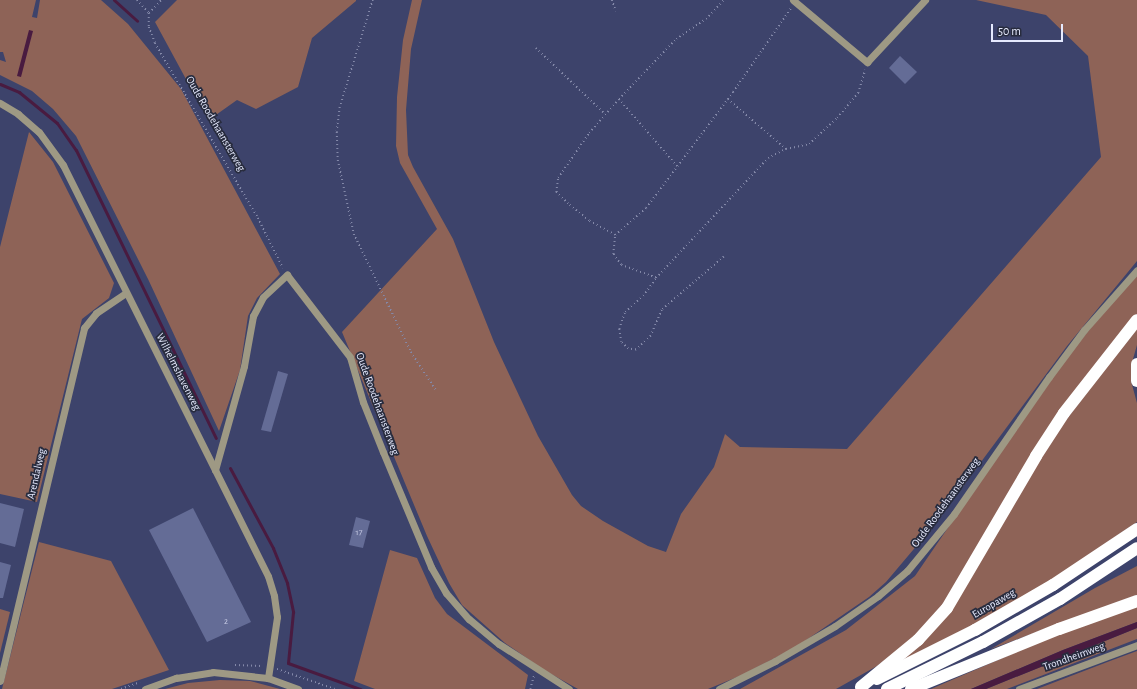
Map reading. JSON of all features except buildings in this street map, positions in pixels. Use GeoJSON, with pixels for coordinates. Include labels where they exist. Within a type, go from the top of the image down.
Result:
{"type":"FeatureCollection","features":[{"type":"Feature","properties":{"kind":"highway"},"geometry":{"type":"LineString","coordinates":[[859,688],[918,640],[947,608],[1036,456],[1068,407],[1137,320]]}},
{"type":"Feature","properties":{"kind":"highway"},"geometry":{"type":"LineString","coordinates":[[1137,364],[1137,381]]}},
{"type":"Feature","properties":{"kind":"highway","name":"Europaweg"},"geometry":{"type":"LineString","coordinates":[[859,688],[975,630],[1021,604],[1137,529]]}},
{"type":"Feature","properties":{"kind":"highway"},"geometry":{"type":"LineString","coordinates":[[887,689],[990,638],[1060,598],[1137,548]]}},
{"type":"Feature","properties":{"kind":"highway"},"geometry":{"type":"LineString","coordinates":[[911,689],[1059,629],[1137,601]]}},
{"type":"Feature","properties":{"kind":"street"},"geometry":{"type":"LineString","coordinates":[[794,1],[867,62],[925,0]]}},
{"type":"Feature","properties":{"kind":"street","name":"Wilhelmshavenweg"},"geometry":{"type":"LineString","coordinates":[[0,103],[29,122],[56,153],[268,576],[274,596],[277,628],[268,678]]}},
{"type":"Feature","properties":{"kind":"street","name":"Oude Roodehaansterweg"},"geometry":{"type":"LineString","coordinates":[[719,689],[775,662],[835,626],[878,596],[907,570],[954,514],[1057,365],[1137,270]]}},
{"type":"Feature","properties":{"kind":"street"},"geometry":{"type":"LineString","coordinates":[[215,470],[244,366],[253,316],[263,297],[287,275]]}},
{"type":"Feature","properties":{"kind":"street","name":"Oude Roodehaansterweg"},"geometry":{"type":"LineString","coordinates":[[287,275],[350,357],[363,402],[438,580],[456,605],[474,623],[536,669],[569,689]]}},
{"type":"Feature","properties":{"kind":"street","name":"Arendalweg"},"geometry":{"type":"LineString","coordinates":[[0,681],[82,332],[92,316],[126,293]]}},
{"type":"Feature","properties":{"kind":"street","name":"Trondheimweg"},"geometry":{"type":"LineString","coordinates":[[1019,689],[1137,645]]}},
{"type":"Feature","properties":{"kind":"street"},"geometry":{"type":"LineString","coordinates":[[145,689],[201,673],[226,672],[268,678],[298,689]]}},
{"type":"Feature","properties":{"kind":"path"},"geometry":{"type":"LineString","coordinates":[[137,0],[149,13],[161,0]]}},
{"type":"Feature","properties":{"kind":"path"},"geometry":{"type":"LineString","coordinates":[[373,0],[340,107],[337,132],[338,160],[354,234],[411,352],[436,390]]}},
{"type":"Feature","properties":{"kind":"path"},"geometry":{"type":"LineString","coordinates":[[612,0],[616,11]]}},
{"type":"Feature","properties":{"kind":"path"},"geometry":{"type":"LineString","coordinates":[[615,235],[589,221],[556,192],[558,178],[605,114],[676,39],[706,19],[724,0]]}},
{"type":"Feature","properties":{"kind":"path"},"geometry":{"type":"LineString","coordinates":[[656,278],[621,265],[613,254],[615,235],[646,208],[728,99],[794,1]]}},
{"type":"Feature","properties":{"kind":"path","name":"Oude Roodehaansterweg"},"geometry":{"type":"LineString","coordinates":[[149,13],[150,27],[155,43],[258,218],[287,275]]}},
{"type":"Feature","properties":{"kind":"path"},"geometry":{"type":"LineString","coordinates":[[536,48],[605,114]]}},
{"type":"Feature","properties":{"kind":"path"},"geometry":{"type":"LineString","coordinates":[[724,257],[662,310],[651,336],[636,350],[628,349],[621,342],[619,329],[625,312],[643,296],[656,278],[768,158],[786,149],[809,144],[837,118],[858,93],[867,62]]}},
{"type":"Feature","properties":{"kind":"path"},"geometry":{"type":"LineString","coordinates":[[619,99],[677,166]]}},
{"type":"Feature","properties":{"kind":"path"},"geometry":{"type":"LineString","coordinates":[[728,99],[786,149]]}},
{"type":"Feature","properties":{"kind":"path"},"geometry":{"type":"LineString","coordinates":[[530,689],[536,669]]}},
{"type":"Feature","properties":{"kind":"shaded area"},"geometry":{"type":"Polygon","coordinates":[[[0,0],[36,0],[32,17],[37,18],[40,0],[101,0],[128,24],[181,89],[280,274],[257,298],[248,316],[240,370],[219,431],[148,279],[76,136],[53,109],[32,91],[0,75],[0,60],[6,62],[3,52],[0,52],[0,0]]]}},
{"type":"Feature","properties":{"kind":"shaded area"},"geometry":{"type":"Polygon","coordinates":[[[177,0],[356,1],[312,38],[298,87],[256,109],[237,100],[213,117],[187,81],[155,22],[177,0]]]}},
{"type":"Feature","properties":{"kind":"shaded area"},"geometry":{"type":"Polygon","coordinates":[[[412,0],[422,0],[411,49],[406,110],[408,155],[413,167],[453,239],[494,342],[538,436],[572,495],[581,506],[603,521],[648,546],[666,552],[681,514],[714,467],[725,434],[740,447],[847,449],[1101,157],[1088,56],[1046,15],[976,0],[1137,0],[1137,261],[1067,346],[935,524],[886,582],[869,597],[796,647],[742,675],[708,689],[578,689],[544,670],[505,643],[462,605],[449,583],[427,536],[342,332],[437,229],[400,163],[396,146],[397,97],[403,40],[412,0]]]}},
{"type":"Feature","properties":{"kind":"shaded area"},"geometry":{"type":"Polygon","coordinates":[[[29,30],[33,31],[21,77],[17,76],[29,30]]]}},
{"type":"Feature","properties":{"kind":"shaded area"},"geometry":{"type":"Polygon","coordinates":[[[29,132],[53,162],[114,283],[109,298],[82,319],[37,502],[0,494],[0,247],[29,132]]]}},
{"type":"Feature","properties":{"kind":"shaded area"},"geometry":{"type":"Polygon","coordinates":[[[1137,274],[1137,314],[1113,343],[947,602],[912,640],[877,666],[836,689],[740,689],[846,630],[915,576],[1049,380],[1113,300],[1137,274]]]}},
{"type":"Feature","properties":{"kind":"shaded area"},"geometry":{"type":"Polygon","coordinates":[[[1137,326],[1137,345],[1133,359],[1131,381],[1137,403],[1137,522],[1055,578],[992,615],[888,669],[916,646],[1044,449],[1137,326]]]}},
{"type":"Feature","properties":{"kind":"shaded area"},"geometry":{"type":"Polygon","coordinates":[[[39,542],[111,561],[169,670],[112,689],[2,689],[39,542]]]}},
{"type":"Feature","properties":{"kind":"shaded area"},"geometry":{"type":"Polygon","coordinates":[[[390,550],[417,558],[435,598],[447,614],[528,675],[525,689],[375,689],[354,681],[390,550]]]}},
{"type":"Feature","properties":{"kind":"shaded area"},"geometry":{"type":"Polygon","coordinates":[[[1137,566],[1137,595],[991,649],[1095,588],[1137,566]]]}},
{"type":"Feature","properties":{"kind":"shaded area"},"geometry":{"type":"Polygon","coordinates":[[[1137,604],[1137,622],[1063,650],[971,689],[931,689],[1058,634],[1137,604]]]}},
{"type":"Feature","properties":{"kind":"shaded area"},"geometry":{"type":"Polygon","coordinates":[[[0,609],[10,612],[0,653],[0,609]]]}},
{"type":"Feature","properties":{"kind":"shaded area"},"geometry":{"type":"Polygon","coordinates":[[[1137,622],[1137,628],[986,689],[971,689],[1063,650],[1137,622]]]}},
{"type":"Feature","properties":{"kind":"shaded area"},"geometry":{"type":"Polygon","coordinates":[[[1137,628],[1137,639],[1007,689],[986,689],[1137,628]]]}},
{"type":"Feature","properties":{"kind":"shaded area"},"geometry":{"type":"Polygon","coordinates":[[[1137,651],[1137,689],[1037,689],[1110,661],[1137,651]]]}},
{"type":"Feature","properties":{"kind":"shaded area"},"geometry":{"type":"Polygon","coordinates":[[[220,680],[250,681],[280,689],[165,689],[188,683],[220,680]]]}},
{"type":"Feature","properties":{"kind":"waterway"},"geometry":{"type":"LineString","coordinates":[[114,0],[137,21]]}},
{"type":"Feature","properties":{"kind":"waterway"},"geometry":{"type":"LineString","coordinates":[[0,84],[19,92],[57,123],[76,150],[216,438]]}},
{"type":"Feature","properties":{"kind":"waterway"},"geometry":{"type":"LineString","coordinates":[[230,468],[273,548],[287,583],[293,612],[288,663],[360,689]]}}]}
